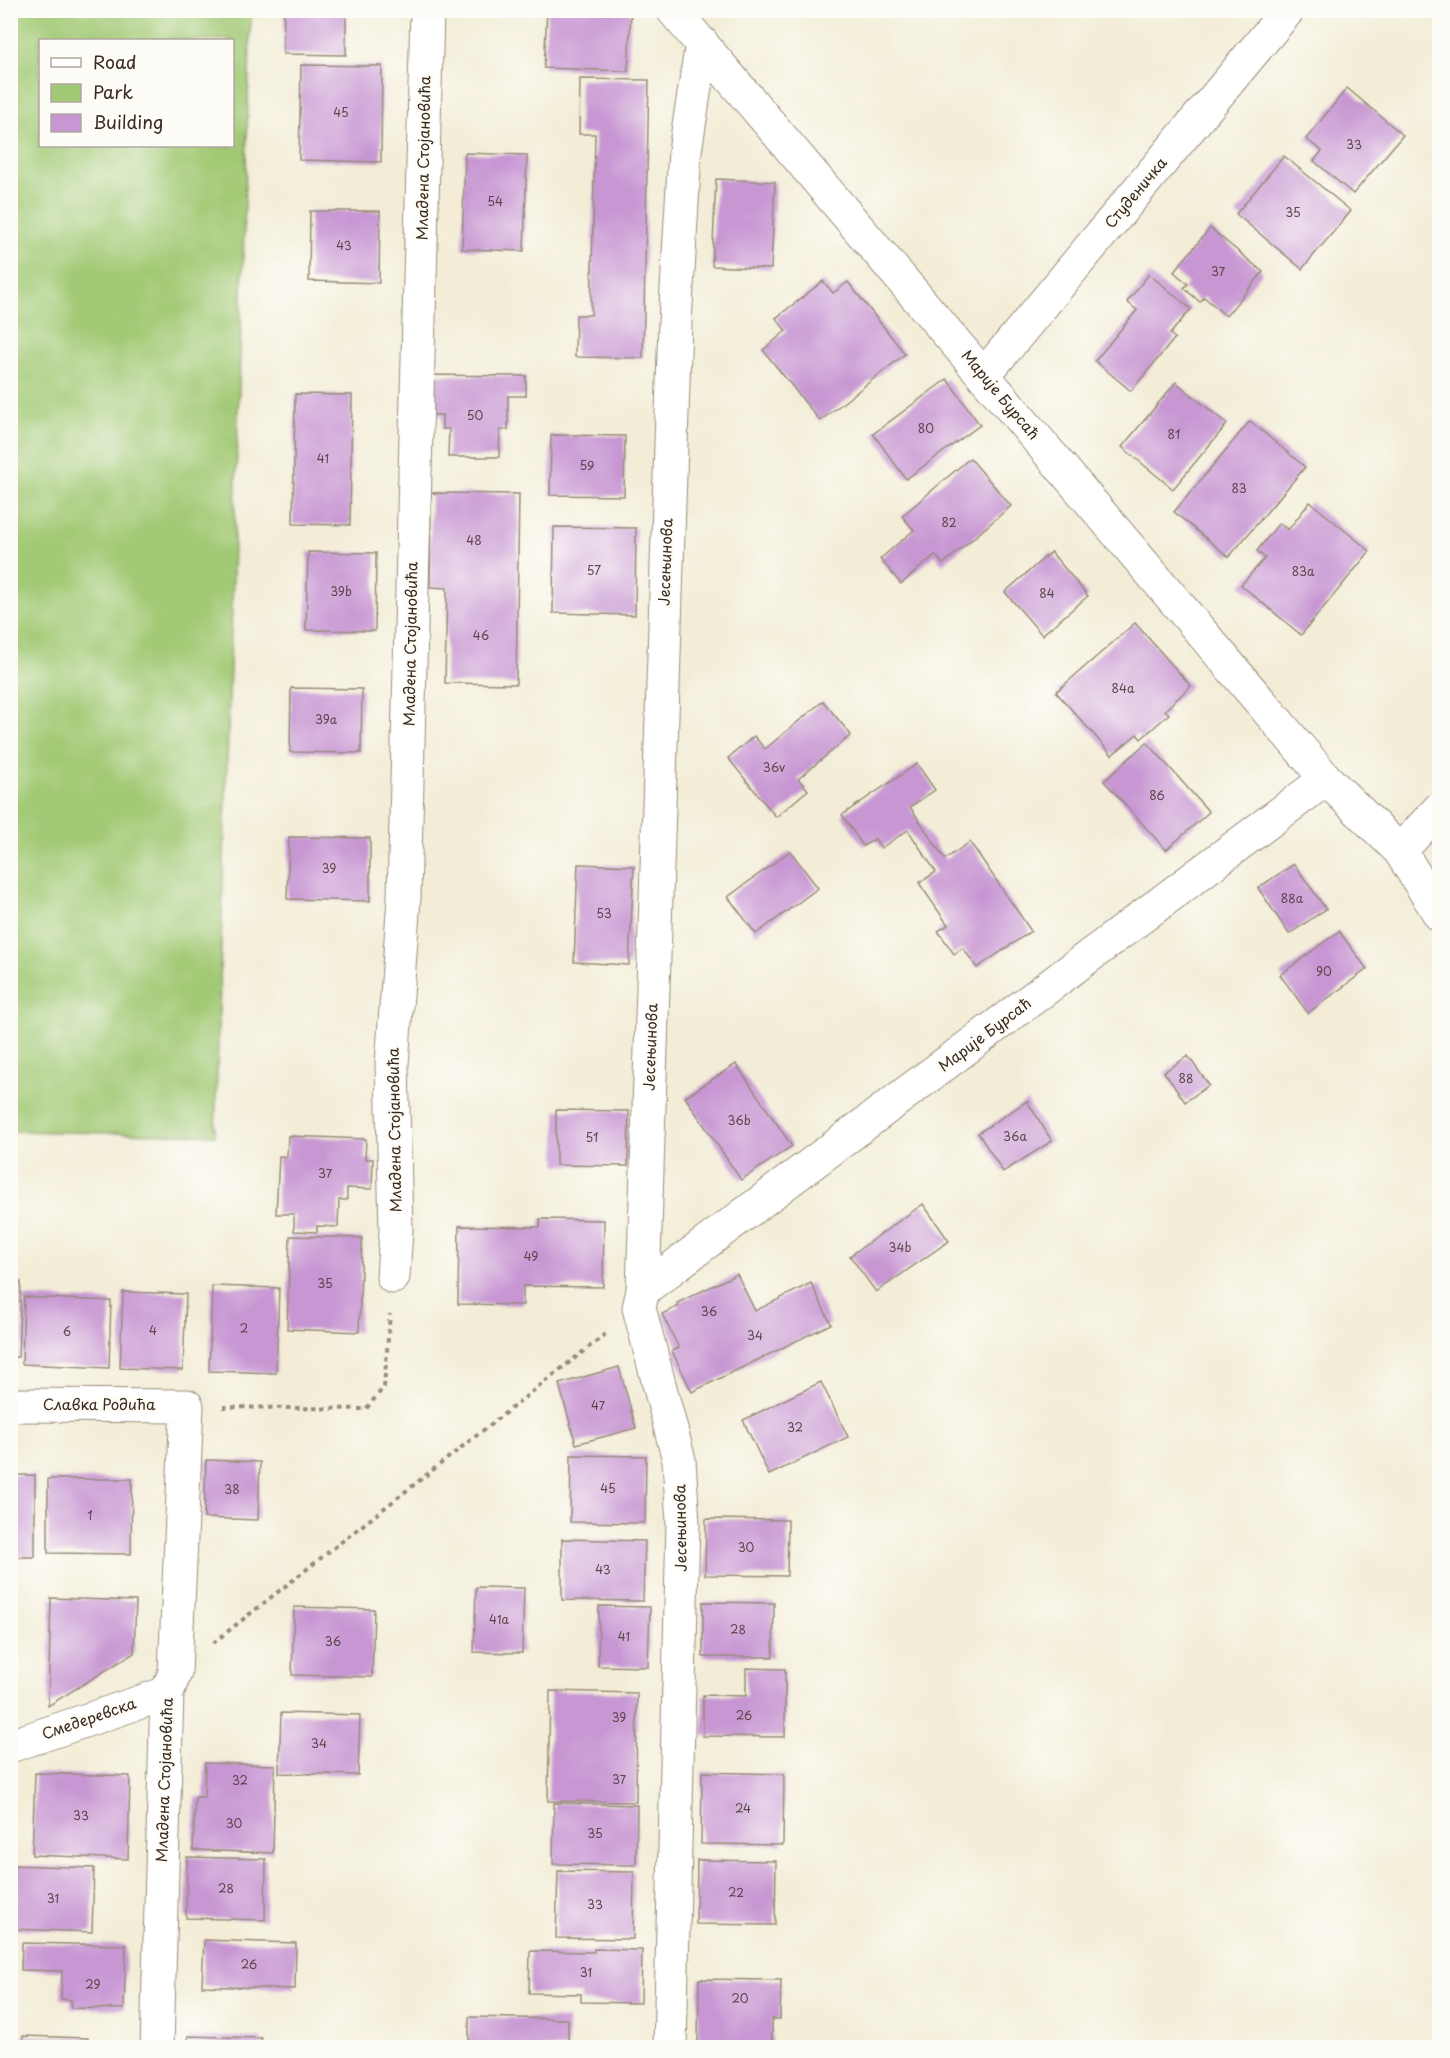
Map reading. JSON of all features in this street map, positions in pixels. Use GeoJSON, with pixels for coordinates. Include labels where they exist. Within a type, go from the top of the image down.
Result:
{"type":"FeatureCollection","features":[{"type":"Feature","properties":{"kind":"street","name":"Младена Стојановића"},"geometry":{"type":"LineString","coordinates":[[393,1277],[396,1230],[392,1064],[404,898],[427,10]]}},
{"type":"Feature","properties":{"kind":"street","name":"Марије Бурсаћ"},"geometry":{"type":"LineString","coordinates":[[674,10],[1326,780],[1400,851],[1440,915]]}},
{"type":"Feature","properties":{"kind":"street","name":"Студеничка"},"geometry":{"type":"LineString","coordinates":[[984,375],[1288,10]]}},
{"type":"Feature","properties":{"kind":"street","name":"Јесењинова"},"geometry":{"type":"LineString","coordinates":[[670,2048],[683,1523],[679,1460],[641,1299],[675,323],[686,151],[702,43]]}},
{"type":"Feature","properties":{"kind":"street","name":"Марије Бурсаћ"},"geometry":{"type":"LineString","coordinates":[[641,1299],[1326,780]]}},
{"type":"Feature","properties":{"kind":"street"},"geometry":{"type":"LineString","coordinates":[[1400,851],[1440,808]]}},
{"type":"Feature","properties":{"kind":"street","name":"Славка Родића"},"geometry":{"type":"LineString","coordinates":[[10,1405],[187,1406]]}},
{"type":"Feature","properties":{"kind":"street","name":"Младена Стојановића"},"geometry":{"type":"LineString","coordinates":[[157,2048],[171,1682],[187,1406]]}},
{"type":"Feature","properties":{"kind":"street","name":"Смедеревска"},"geometry":{"type":"LineString","coordinates":[[10,1746],[171,1682]]}},
{"type":"Feature","properties":{"kind":"path"},"geometry":{"type":"LineString","coordinates":[[187,1406],[366,1409],[384,1387],[393,1277]]}},
{"type":"Feature","properties":{"kind":"path"},"geometry":{"type":"LineString","coordinates":[[171,1682],[641,1299]]}},
{"type":"Feature","properties":{"kind":"green space"},"geometry":{"type":"Polygon","coordinates":[[[11,10],[251,11],[215,1135],[11,1131],[11,10]]]}},
{"type":"Feature","properties":{"kind":"building"},"geometry":{"type":"Polygon","coordinates":[[[284,10],[346,10],[346,55],[283,54],[284,10]]]}},
{"type":"Feature","properties":{"kind":"building"},"geometry":{"type":"Polygon","coordinates":[[[547,10],[631,10],[628,71],[544,68],[547,10]]]}},
{"type":"Feature","properties":{"kind":"building"},"geometry":{"type":"Polygon","coordinates":[[[301,65],[382,66],[381,162],[299,160],[301,65]]]}},
{"type":"Feature","properties":{"kind":"building"},"geometry":{"type":"Polygon","coordinates":[[[580,79],[649,80],[643,358],[575,357],[576,315],[591,315],[595,134],[579,134],[580,79]]]}},
{"type":"Feature","properties":{"kind":"building"},"geometry":{"type":"Polygon","coordinates":[[[1347,88],[1403,135],[1353,194],[1314,161],[1322,151],[1306,139],[1347,88]]]}},
{"type":"Feature","properties":{"kind":"building"},"geometry":{"type":"Polygon","coordinates":[[[465,153],[527,155],[524,251],[462,249],[465,153]]]}},
{"type":"Feature","properties":{"kind":"building"},"geometry":{"type":"Polygon","coordinates":[[[1284,156],[1351,211],[1302,269],[1236,214],[1284,156]]]}},
{"type":"Feature","properties":{"kind":"building"},"geometry":{"type":"Polygon","coordinates":[[[716,179],[775,182],[771,269],[712,266],[716,179]]]}},
{"type":"Feature","properties":{"kind":"building"},"geometry":{"type":"Polygon","coordinates":[[[310,211],[380,211],[379,283],[309,281],[310,211]]]}},
{"type":"Feature","properties":{"kind":"building"},"geometry":{"type":"Polygon","coordinates":[[[1210,228],[1263,272],[1226,316],[1204,297],[1200,302],[1184,288],[1188,284],[1174,272],[1210,228]]]}},
{"type":"Feature","properties":{"kind":"building"},"geometry":{"type":"Polygon","coordinates":[[[1149,274],[1191,309],[1170,334],[1175,338],[1131,391],[1095,361],[1137,310],[1127,302],[1149,274]]]}},
{"type":"Feature","properties":{"kind":"building"},"geometry":{"type":"Polygon","coordinates":[[[823,281],[833,293],[848,282],[905,354],[820,421],[763,350],[786,331],[776,318],[823,281]]]}},
{"type":"Feature","properties":{"kind":"building"},"geometry":{"type":"Polygon","coordinates":[[[426,375],[526,376],[526,396],[508,396],[508,430],[500,430],[499,457],[448,457],[449,429],[442,429],[442,415],[426,415],[426,375]]]}},
{"type":"Feature","properties":{"kind":"building"},"geometry":{"type":"Polygon","coordinates":[[[947,379],[980,425],[906,479],[873,434],[947,379]]]}},
{"type":"Feature","properties":{"kind":"building"},"geometry":{"type":"Polygon","coordinates":[[[1176,382],[1227,424],[1173,489],[1122,447],[1176,382]]]}},
{"type":"Feature","properties":{"kind":"building"},"geometry":{"type":"Polygon","coordinates":[[[295,394],[352,395],[350,525],[293,524],[295,394]]]}},
{"type":"Feature","properties":{"kind":"building"},"geometry":{"type":"Polygon","coordinates":[[[1250,421],[1305,467],[1229,557],[1174,512],[1250,421]]]}},
{"type":"Feature","properties":{"kind":"building"},"geometry":{"type":"Polygon","coordinates":[[[551,435],[625,436],[624,496],[550,495],[551,435]]]}},
{"type":"Feature","properties":{"kind":"building"},"geometry":{"type":"Polygon","coordinates":[[[970,458],[1011,506],[943,564],[935,555],[901,584],[880,559],[914,530],[902,516],[970,458]]]}},
{"type":"Feature","properties":{"kind":"building"},"geometry":{"type":"Polygon","coordinates":[[[431,493],[519,494],[516,684],[445,683],[447,588],[430,587],[431,493]]]}},
{"type":"Feature","properties":{"kind":"building"},"geometry":{"type":"Polygon","coordinates":[[[1310,502],[1370,551],[1301,635],[1241,585],[1265,558],[1257,551],[1279,523],[1288,530],[1310,502]]]}},
{"type":"Feature","properties":{"kind":"building"},"geometry":{"type":"Polygon","coordinates":[[[554,527],[636,528],[635,615],[553,613],[554,527]]]}},
{"type":"Feature","properties":{"kind":"building"},"geometry":{"type":"Polygon","coordinates":[[[308,552],[376,553],[375,631],[306,630],[308,552]]]}},
{"type":"Feature","properties":{"kind":"building"},"geometry":{"type":"Polygon","coordinates":[[[1051,552],[1088,596],[1042,635],[1005,592],[1051,552]]]}},
{"type":"Feature","properties":{"kind":"building"},"geometry":{"type":"Polygon","coordinates":[[[1135,623],[1191,686],[1165,710],[1169,714],[1141,739],[1137,734],[1112,755],[1056,692],[1135,623]]]}},
{"type":"Feature","properties":{"kind":"building"},"geometry":{"type":"Polygon","coordinates":[[[291,688],[362,689],[361,753],[290,752],[291,688]]]}},
{"type":"Feature","properties":{"kind":"building"},"geometry":{"type":"Polygon","coordinates":[[[823,701],[851,735],[798,779],[808,790],[776,817],[728,758],[754,736],[765,749],[823,701]]]}},
{"type":"Feature","properties":{"kind":"building"},"geometry":{"type":"Polygon","coordinates":[[[1147,742],[1209,812],[1166,850],[1104,781],[1147,742]]]}},
{"type":"Feature","properties":{"kind":"building"},"geometry":{"type":"Polygon","coordinates":[[[917,764],[935,790],[910,807],[945,859],[970,842],[1031,931],[977,968],[963,948],[954,954],[938,931],[948,925],[919,883],[936,872],[908,830],[881,848],[875,839],[863,846],[842,815],[917,764]]]}},
{"type":"Feature","properties":{"kind":"building"},"geometry":{"type":"Polygon","coordinates":[[[289,837],[370,838],[370,901],[287,899],[289,837]]]}},
{"type":"Feature","properties":{"kind":"building"},"geometry":{"type":"Polygon","coordinates":[[[790,851],[818,888],[756,934],[728,897],[790,851]]]}},
{"type":"Feature","properties":{"kind":"building"},"geometry":{"type":"Polygon","coordinates":[[[578,864],[634,866],[629,965],[574,962],[578,864]]]}},
{"type":"Feature","properties":{"kind":"building"},"geometry":{"type":"Polygon","coordinates":[[[1294,864],[1326,909],[1289,934],[1258,888],[1294,864]]]}},
{"type":"Feature","properties":{"kind":"building"},"geometry":{"type":"Polygon","coordinates":[[[1339,931],[1367,969],[1308,1013],[1280,975],[1339,931]]]}},
{"type":"Feature","properties":{"kind":"building"},"geometry":{"type":"Polygon","coordinates":[[[1188,1056],[1209,1085],[1185,1102],[1164,1072],[1188,1056]]]}},
{"type":"Feature","properties":{"kind":"building"},"geometry":{"type":"Polygon","coordinates":[[[736,1064],[792,1146],[741,1180],[685,1097],[736,1064]]]}},
{"type":"Feature","properties":{"kind":"building"},"geometry":{"type":"Polygon","coordinates":[[[1027,1101],[1052,1141],[1003,1172],[978,1133],[1027,1101]]]}},
{"type":"Feature","properties":{"kind":"building"},"geometry":{"type":"Polygon","coordinates":[[[556,1110],[629,1111],[628,1166],[556,1165],[556,1110]]]}},
{"type":"Feature","properties":{"kind":"building"},"geometry":{"type":"Polygon","coordinates":[[[288,1136],[366,1139],[365,1159],[373,1159],[372,1189],[347,1188],[347,1200],[339,1200],[338,1227],[317,1226],[317,1232],[294,1231],[294,1214],[276,1214],[279,1156],[287,1157],[288,1136]]]}},
{"type":"Feature","properties":{"kind":"building"},"geometry":{"type":"Polygon","coordinates":[[[923,1204],[949,1241],[876,1292],[850,1256],[923,1204]]]}},
{"type":"Feature","properties":{"kind":"building"},"geometry":{"type":"Polygon","coordinates":[[[540,1219],[604,1220],[603,1287],[523,1286],[523,1305],[458,1304],[459,1226],[540,1227],[540,1219]]]}},
{"type":"Feature","properties":{"kind":"building"},"geometry":{"type":"Polygon","coordinates":[[[290,1236],[362,1238],[359,1332],[287,1329],[290,1236]]]}},
{"type":"Feature","properties":{"kind":"building"},"geometry":{"type":"Polygon","coordinates":[[[737,1274],[755,1311],[811,1283],[831,1324],[692,1392],[672,1351],[679,1348],[662,1314],[679,1306],[677,1303],[737,1274]]]}},
{"type":"Feature","properties":{"kind":"building"},"geometry":{"type":"Polygon","coordinates":[[[10,1282],[21,1282],[18,1357],[10,1357],[10,1282]]]}},
{"type":"Feature","properties":{"kind":"building"},"geometry":{"type":"Polygon","coordinates":[[[212,1286],[279,1288],[276,1373],[209,1371],[212,1286]]]}},
{"type":"Feature","properties":{"kind":"building"},"geometry":{"type":"Polygon","coordinates":[[[123,1292],[186,1294],[183,1370],[120,1368],[123,1292]]]}},
{"type":"Feature","properties":{"kind":"building"},"geometry":{"type":"Polygon","coordinates":[[[24,1297],[111,1301],[109,1368],[22,1364],[24,1297]]]}},
{"type":"Feature","properties":{"kind":"building"},"geometry":{"type":"Polygon","coordinates":[[[619,1367],[636,1428],[576,1444],[559,1384],[619,1367]]]}},
{"type":"Feature","properties":{"kind":"building"},"geometry":{"type":"Polygon","coordinates":[[[821,1382],[848,1437],[769,1475],[743,1420],[821,1382]]]}},
{"type":"Feature","properties":{"kind":"building"},"geometry":{"type":"Polygon","coordinates":[[[571,1455],[646,1456],[645,1523],[570,1522],[571,1455]]]}},
{"type":"Feature","properties":{"kind":"building"},"geometry":{"type":"Polygon","coordinates":[[[206,1460],[260,1462],[258,1520],[204,1518],[206,1460]]]}},
{"type":"Feature","properties":{"kind":"building"},"geometry":{"type":"Polygon","coordinates":[[[10,1475],[35,1475],[35,1557],[10,1557],[10,1475]]]}},
{"type":"Feature","properties":{"kind":"building"},"geometry":{"type":"Polygon","coordinates":[[[48,1479],[132,1479],[131,1554],[48,1553],[48,1479]]]}},
{"type":"Feature","properties":{"kind":"building"},"geometry":{"type":"Polygon","coordinates":[[[706,1519],[788,1520],[787,1576],[705,1575],[706,1519]]]}},
{"type":"Feature","properties":{"kind":"building"},"geometry":{"type":"Polygon","coordinates":[[[562,1539],[645,1541],[643,1601],[562,1600],[562,1539]]]}},
{"type":"Feature","properties":{"kind":"building"},"geometry":{"type":"Polygon","coordinates":[[[476,1587],[524,1588],[522,1653],[474,1652],[476,1587]]]}},
{"type":"Feature","properties":{"kind":"building"},"geometry":{"type":"Polygon","coordinates":[[[51,1598],[136,1601],[134,1653],[48,1706],[51,1598]]]}},
{"type":"Feature","properties":{"kind":"building"},"geometry":{"type":"Polygon","coordinates":[[[703,1602],[774,1603],[773,1657],[703,1657],[703,1602]]]}},
{"type":"Feature","properties":{"kind":"building"},"geometry":{"type":"Polygon","coordinates":[[[599,1606],[650,1607],[648,1667],[598,1666],[599,1606]]]}},
{"type":"Feature","properties":{"kind":"building"},"geometry":{"type":"Polygon","coordinates":[[[294,1607],[374,1609],[372,1677],[292,1675],[294,1607]]]}},
{"type":"Feature","properties":{"kind":"building"},"geometry":{"type":"Polygon","coordinates":[[[746,1668],[785,1669],[785,1737],[703,1736],[703,1695],[746,1696],[746,1668]]]}},
{"type":"Feature","properties":{"kind":"building"},"geometry":{"type":"Polygon","coordinates":[[[550,1691],[637,1693],[636,1802],[548,1801],[550,1691]]]}},
{"type":"Feature","properties":{"kind":"building"},"geometry":{"type":"Polygon","coordinates":[[[281,1713],[360,1715],[358,1775],[279,1773],[281,1713]]]}},
{"type":"Feature","properties":{"kind":"building"},"geometry":{"type":"Polygon","coordinates":[[[205,1763],[275,1765],[273,1853],[193,1850],[195,1797],[204,1797],[205,1763]]]}},
{"type":"Feature","properties":{"kind":"building"},"geometry":{"type":"Polygon","coordinates":[[[702,1772],[784,1774],[783,1845],[701,1844],[702,1772]]]}},
{"type":"Feature","properties":{"kind":"building"},"geometry":{"type":"Polygon","coordinates":[[[35,1773],[130,1776],[128,1859],[32,1855],[35,1773]]]}},
{"type":"Feature","properties":{"kind":"building"},"geometry":{"type":"Polygon","coordinates":[[[554,1803],[637,1805],[636,1865],[553,1864],[554,1803]]]}},
{"type":"Feature","properties":{"kind":"building"},"geometry":{"type":"Polygon","coordinates":[[[187,1857],[266,1859],[265,1920],[186,1918],[187,1857]]]}},
{"type":"Feature","properties":{"kind":"building"},"geometry":{"type":"Polygon","coordinates":[[[697,1860],[776,1861],[775,1925],[696,1924],[697,1860]]]}},
{"type":"Feature","properties":{"kind":"building"},"geometry":{"type":"Polygon","coordinates":[[[14,1865],[94,1868],[92,1932],[12,1929],[14,1865]]]}},
{"type":"Feature","properties":{"kind":"building"},"geometry":{"type":"Polygon","coordinates":[[[558,1871],[634,1872],[633,1939],[556,1938],[558,1871]]]}},
{"type":"Feature","properties":{"kind":"building"},"geometry":{"type":"Polygon","coordinates":[[[204,1940],[296,1943],[295,1989],[202,1986],[204,1940]]]}},
{"type":"Feature","properties":{"kind":"building"},"geometry":{"type":"Polygon","coordinates":[[[22,1943],[126,1945],[124,2009],[71,2008],[71,2000],[61,1999],[62,1971],[21,1970],[22,1943]]]}},
{"type":"Feature","properties":{"kind":"building"},"geometry":{"type":"Polygon","coordinates":[[[594,1949],[642,1950],[641,2003],[581,2002],[581,1994],[529,1993],[530,1951],[594,1952],[594,1949]]]}},
{"type":"Feature","properties":{"kind":"building"},"geometry":{"type":"Polygon","coordinates":[[[699,1979],[781,1980],[780,2019],[772,2019],[772,2045],[698,2043],[699,1979]]]}},
{"type":"Feature","properties":{"kind":"building"},"geometry":{"type":"Polygon","coordinates":[[[469,2017],[568,2019],[568,2048],[469,2048],[469,2017]]]}},
{"type":"Feature","properties":{"kind":"building"},"geometry":{"type":"Polygon","coordinates":[[[23,2036],[88,2038],[87,2048],[23,2048],[23,2036]]]}},
{"type":"Feature","properties":{"kind":"building"},"geometry":{"type":"Polygon","coordinates":[[[188,2036],[261,2038],[261,2048],[188,2048],[188,2036]]]}}]}
